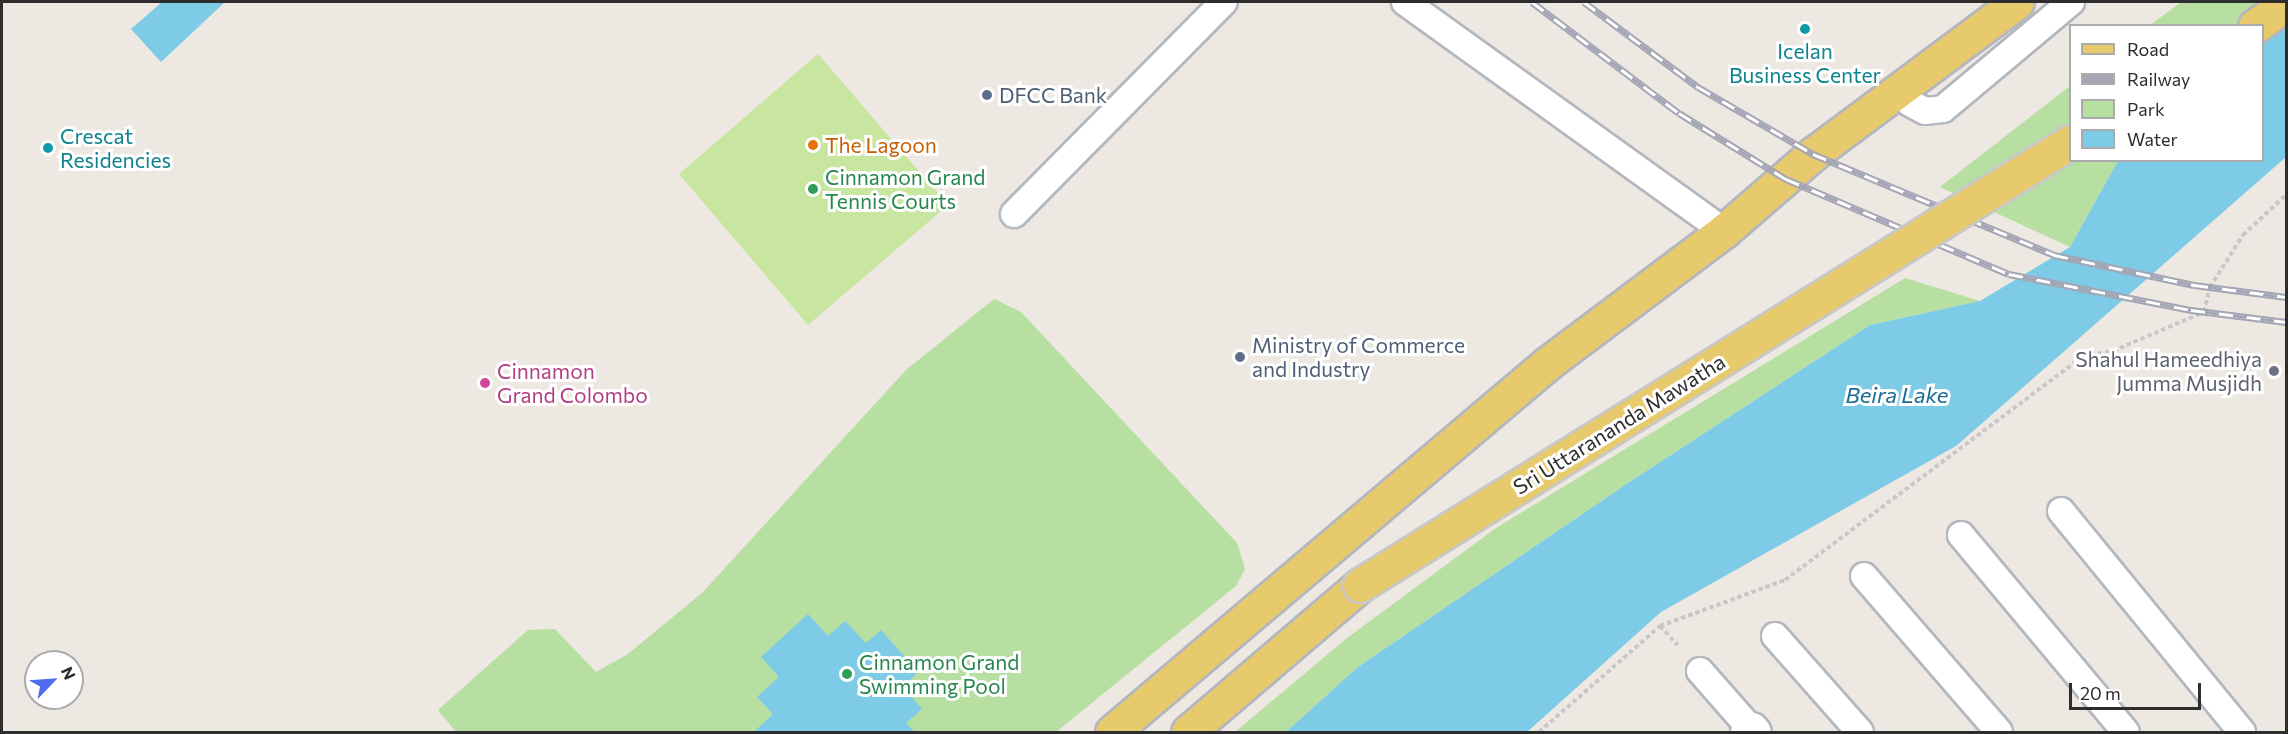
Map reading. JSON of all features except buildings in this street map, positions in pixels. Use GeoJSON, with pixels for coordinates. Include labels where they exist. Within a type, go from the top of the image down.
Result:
{"type":"FeatureCollection","features":[{"type":"Feature","properties":{"kind":"main road"},"geometry":{"type":"LineString","coordinates":[[1112,732],[1548,363],[1725,231],[1813,154],[1902,90],[2017,2]]}},
{"type":"Feature","properties":{"kind":"main road"},"geometry":{"type":"LineString","coordinates":[[2258,24],[2286,4]]}},
{"type":"Feature","properties":{"kind":"main road","name":"Sri Uttarananda Mawatha"},"geometry":{"type":"LineString","coordinates":[[1188,732],[1360,585],[2069,143]]}},
{"type":"Feature","properties":{"kind":"lane"},"geometry":{"type":"LineString","coordinates":[[1014,214],[1224,2]]}},
{"type":"Feature","properties":{"kind":"lane"},"geometry":{"type":"LineString","coordinates":[[1405,2],[1725,231]]}},
{"type":"Feature","properties":{"kind":"lane"},"geometry":{"type":"LineString","coordinates":[[1902,90],[1910,103],[1925,111],[1943,109],[2071,2]]}},
{"type":"Feature","properties":{"kind":"lane"},"geometry":{"type":"LineString","coordinates":[[2061,511],[2242,732]]}},
{"type":"Feature","properties":{"kind":"lane"},"geometry":{"type":"LineString","coordinates":[[1961,535],[2126,732]]}},
{"type":"Feature","properties":{"kind":"lane"},"geometry":{"type":"LineString","coordinates":[[1864,576],[1999,732]]}},
{"type":"Feature","properties":{"kind":"lane"},"geometry":{"type":"LineString","coordinates":[[1775,636],[1860,732]]}},
{"type":"Feature","properties":{"kind":"lane"},"geometry":{"type":"LineString","coordinates":[[1700,670],[1751,731]]}},
{"type":"Feature","properties":{"kind":"path"},"geometry":{"type":"LineString","coordinates":[[1539,732],[1660,626],[1785,580],[2083,356],[2124,347],[2204,312],[2210,287],[2243,235],[2286,195]]}},
{"type":"Feature","properties":{"kind":"green space"},"geometry":{"type":"Polygon","coordinates":[[[2181,2],[2280,2],[2256,24],[2152,24],[2181,2]]]}},
{"type":"Feature","properties":{"kind":"green space","name":"Cinnamon Grand Tennis Courts"},"geometry":{"type":"Polygon","coordinates":[[[818,54],[948,205],[808,325],[679,174],[818,54]]]}},
{"type":"Feature","properties":{"kind":"green space"},"geometry":{"type":"Polygon","coordinates":[[[2069,87],[2069,162],[2117,162],[2070,247],[1940,187],[2069,87]]]}},
{"type":"Feature","properties":{"kind":"green space"},"geometry":{"type":"Polygon","coordinates":[[[1905,278],[1980,301],[1870,325],[1625,485],[1358,667],[1286,732],[1235,732],[1347,638],[1496,528],[1905,278]]]}},
{"type":"Feature","properties":{"kind":"green space"},"geometry":{"type":"Polygon","coordinates":[[[994,299],[1021,312],[1237,543],[1245,569],[1236,586],[1056,732],[456,732],[438,710],[528,630],[555,629],[596,672],[628,654],[703,592],[906,370],[994,299]]]}},
{"type":"Feature","properties":{"kind":"water"},"geometry":{"type":"Polygon","coordinates":[[[162,2],[225,2],[161,62],[131,29],[162,2]]]}},
{"type":"Feature","properties":{"kind":"water","name":"Beira Lake"},"geometry":{"type":"Polygon","coordinates":[[[2286,2],[2286,157],[1956,446],[1661,612],[1527,732],[1286,732],[1358,667],[1625,485],[1870,325],[1980,301],[2070,247],[2117,162],[2264,162],[2264,24],[2286,2]]]}},
{"type":"Feature","properties":{"kind":"water","name":"Cinnamon Grand Swimming Pool"},"geometry":{"type":"Polygon","coordinates":[[[808,614],[828,636],[845,621],[866,643],[881,630],[918,672],[903,687],[922,709],[906,723],[915,732],[755,731],[773,714],[757,697],[779,677],[761,657],[808,614]]]}},
{"type":"Feature","properties":{"kind":"railway"},"geometry":{"type":"LineString","coordinates":[[1532,2],[1679,113],[1786,179],[2009,274],[2191,310],[2286,322]]}},
{"type":"Feature","properties":{"kind":"railway"},"geometry":{"type":"LineString","coordinates":[[1584,2],[1698,87],[1813,154],[2054,255],[2194,285],[2286,297]]}},
{"type":"Feature","properties":{"kind":"place","name":"Icelan Business Center"},"geometry":{"type":"Point","coordinates":[1805,29]}},
{"type":"Feature","properties":{"kind":"place","name":"DFCC Bank"},"geometry":{"type":"Point","coordinates":[987,95]}},
{"type":"Feature","properties":{"kind":"place","name":"The Lagoon"},"geometry":{"type":"Point","coordinates":[813,145]}},
{"type":"Feature","properties":{"kind":"place","name":"Crescat Residencies"},"geometry":{"type":"Point","coordinates":[48,148]}},
{"type":"Feature","properties":{"kind":"place","name":"Cinnamon Grand Tennis Courts"},"geometry":{"type":"Point","coordinates":[813,189]}},
{"type":"Feature","properties":{"kind":"place","name":"Ministry of Commerce and Industry"},"geometry":{"type":"Point","coordinates":[1240,357]}},
{"type":"Feature","properties":{"kind":"place","name":"Shahul Hameedhiya Jumma Musjidh"},"geometry":{"type":"Point","coordinates":[2274,371]}},
{"type":"Feature","properties":{"kind":"place","name":"Cinnamon Grand Colombo"},"geometry":{"type":"Point","coordinates":[485,383]}},
{"type":"Feature","properties":{"kind":"place","name":"Cinnamon Grand Swimming Pool"},"geometry":{"type":"Point","coordinates":[847,674]}}]}
